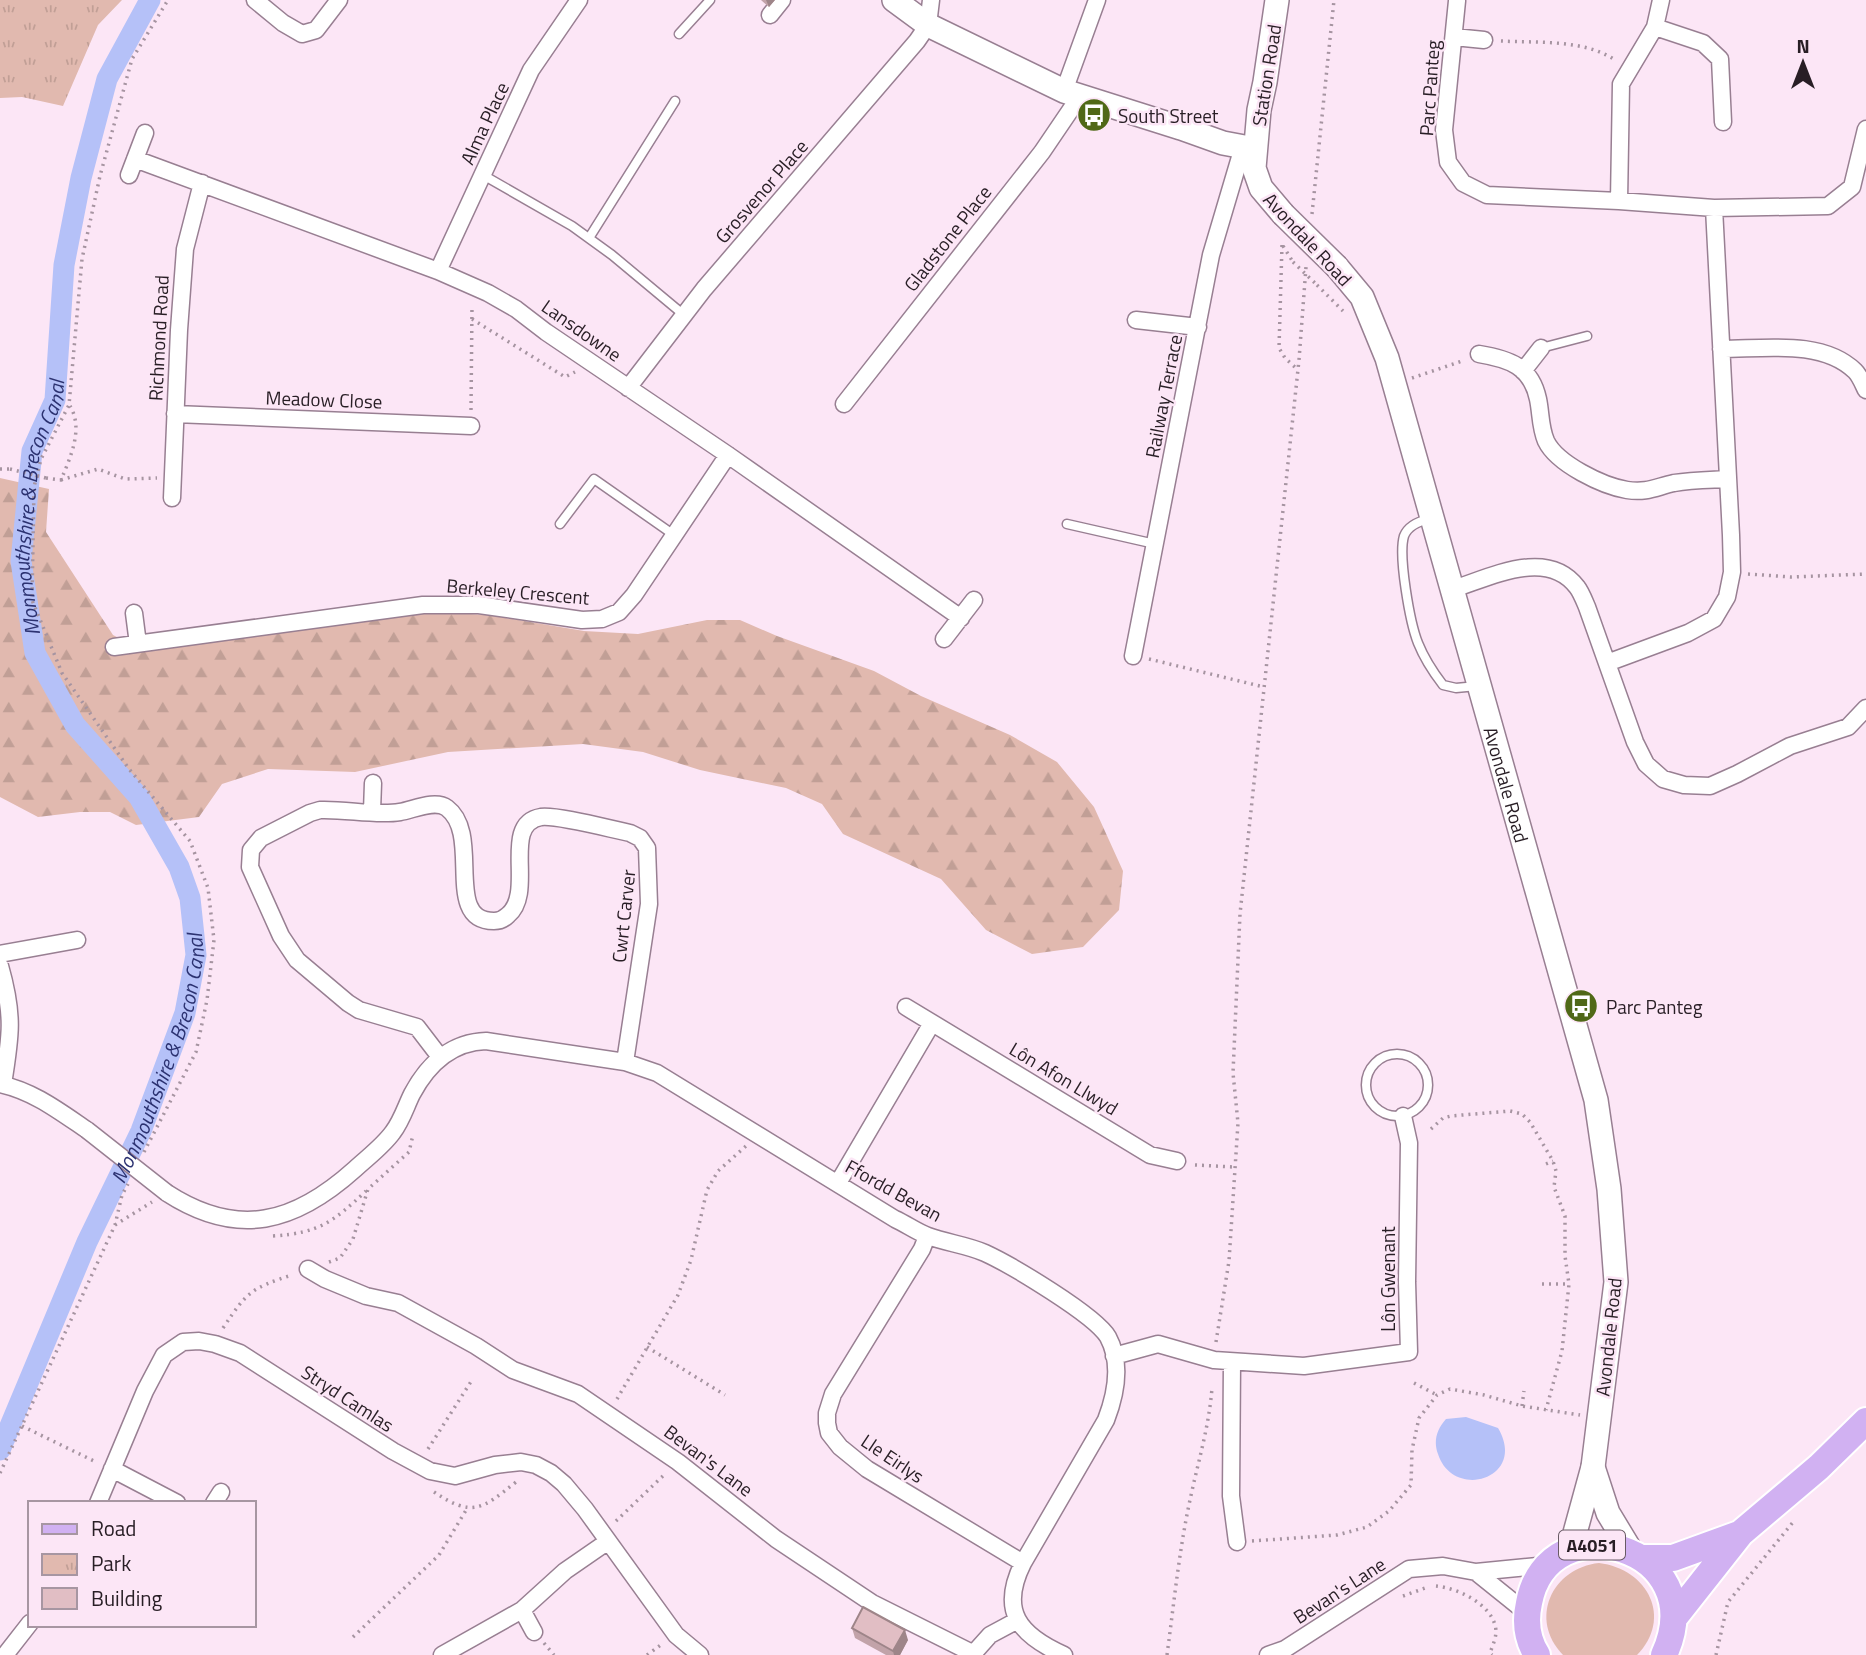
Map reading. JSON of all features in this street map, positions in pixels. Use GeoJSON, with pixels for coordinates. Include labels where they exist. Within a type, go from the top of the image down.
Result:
{"type":"FeatureCollection","features":[{"type":"Feature","properties":{"kind":"main road","name":"A4051"},"geometry":{"type":"LineString","coordinates":[[1671,1642],[1741,1534],[1866,1421]]}},
{"type":"Feature","properties":{"kind":"main road","name":"A4051"},"geometry":{"type":"LineString","coordinates":[[1527,1640],[1530,1595],[1537,1579],[1559,1558],[1590,1545],[1611,1545],[1638,1555],[1674,1558],[1741,1534]]}},
{"type":"Feature","properties":{"kind":"main road","name":"A4051"},"geometry":{"type":"LineString","coordinates":[[1638,1555],[1657,1570],[1666,1585],[1672,1601],[1671,1642]]}},
{"type":"Feature","properties":{"kind":"street"},"geometry":{"type":"LineString","coordinates":[[255,0],[283,23],[302,34],[316,30],[339,0]]}},
{"type":"Feature","properties":{"kind":"street","name":"Alma Place"},"geometry":{"type":"LineString","coordinates":[[438,271],[531,69],[579,0]]}},
{"type":"Feature","properties":{"kind":"street"},"geometry":{"type":"LineString","coordinates":[[770,15],[782,0]]}},
{"type":"Feature","properties":{"kind":"street"},"geometry":{"type":"LineString","coordinates":[[894,0],[928,25],[1072,94],[1223,143],[1249,148]]}},
{"type":"Feature","properties":{"kind":"street"},"geometry":{"type":"LineString","coordinates":[[928,25],[931,0]]}},
{"type":"Feature","properties":{"kind":"street","name":"Gladstone Place"},"geometry":{"type":"LineString","coordinates":[[844,404],[1042,152],[1072,94],[1097,0]]}},
{"type":"Feature","properties":{"kind":"street","name":"Station Road"},"geometry":{"type":"LineString","coordinates":[[1249,148],[1265,82],[1277,0]]}},
{"type":"Feature","properties":{"kind":"street"},"geometry":{"type":"LineString","coordinates":[[1619,201],[1621,84],[1655,27],[1661,0]]}},
{"type":"Feature","properties":{"kind":"street","name":"Parc Panteg"},"geometry":{"type":"LineString","coordinates":[[1457,1],[1444,130],[1448,162],[1464,183],[1487,195],[1714,208],[1828,206],[1852,187],[1866,129]]}},
{"type":"Feature","properties":{"kind":"street","name":"Grosvenor Place"},"geometry":{"type":"LineString","coordinates":[[628,388],[704,289],[928,25]]}},
{"type":"Feature","properties":{"kind":"street"},"geometry":{"type":"LineString","coordinates":[[1655,27],[1703,43],[1720,59],[1723,122]]}},
{"type":"Feature","properties":{"kind":"street"},"geometry":{"type":"LineString","coordinates":[[1454,37],[1485,40]]}},
{"type":"Feature","properties":{"kind":"street"},"geometry":{"type":"LineString","coordinates":[[129,175],[145,133]]}},
{"type":"Feature","properties":{"kind":"street","name":"Avondale Road"},"geometry":{"type":"LineString","coordinates":[[1249,148],[1261,188],[1283,215],[1337,267],[1362,298],[1387,358],[1596,1100],[1609,1189],[1616,1282],[1593,1467],[1559,1558]]}},
{"type":"Feature","properties":{"kind":"street","name":"Railway Terrace"},"geometry":{"type":"LineString","coordinates":[[1133,656],[1211,255],[1249,148]]}},
{"type":"Feature","properties":{"kind":"street","name":"Lansdowne"},"geometry":{"type":"LineString","coordinates":[[135,159],[438,271],[516,309],[961,618]]}},
{"type":"Feature","properties":{"kind":"street","name":"Richmond Road"},"geometry":{"type":"LineString","coordinates":[[172,498],[185,249],[202,183]]}},
{"type":"Feature","properties":{"kind":"street"},"geometry":{"type":"LineString","coordinates":[[1607,663],[1688,634],[1714,619],[1727,597],[1732,572],[1714,208]]}},
{"type":"Feature","properties":{"kind":"street"},"geometry":{"type":"LineString","coordinates":[[1136,320],[1198,327]]}},
{"type":"Feature","properties":{"kind":"street"},"geometry":{"type":"LineString","coordinates":[[1523,371],[1541,348]]}},
{"type":"Feature","properties":{"kind":"street"},"geometry":{"type":"LineString","coordinates":[[1721,349],[1806,349],[1836,357],[1856,372],[1866,390]]}},
{"type":"Feature","properties":{"kind":"street"},"geometry":{"type":"LineString","coordinates":[[1479,354],[1501,358],[1532,379],[1547,443],[1561,460],[1576,470],[1625,489],[1650,491],[1694,480],[1728,480]]}},
{"type":"Feature","properties":{"kind":"street","name":"Meadow Close"},"geometry":{"type":"LineString","coordinates":[[175,414],[471,426]]}},
{"type":"Feature","properties":{"kind":"street","name":"Berkeley Crescent"},"geometry":{"type":"LineString","coordinates":[[114,647],[423,605],[479,605],[582,620],[602,619],[619,612],[634,595],[728,455]]}},
{"type":"Feature","properties":{"kind":"street"},"geometry":{"type":"LineString","coordinates":[[1453,589],[1523,567],[1546,567],[1564,575],[1576,586],[1587,607],[1635,742],[1646,764],[1663,779],[1684,785],[1710,786],[1790,746],[1848,727],[1866,708]]}},
{"type":"Feature","properties":{"kind":"street"},"geometry":{"type":"LineString","coordinates":[[944,639],[974,600]]}},
{"type":"Feature","properties":{"kind":"street"},"geometry":{"type":"LineString","coordinates":[[134,613],[138,644]]}},
{"type":"Feature","properties":{"kind":"street"},"geometry":{"type":"LineString","coordinates":[[372,811],[373,783]]}},
{"type":"Feature","properties":{"kind":"street","name":"Cwrt Carver"},"geometry":{"type":"LineString","coordinates":[[440,1057],[417,1027],[359,1010],[297,960],[281,936],[250,867],[251,850],[261,838],[310,813],[332,810],[392,813],[437,805],[447,808],[464,837],[464,887],[467,901],[477,915],[490,921],[502,919],[511,913],[516,905],[521,883],[520,843],[522,833],[532,821],[550,817],[630,833],[645,842],[649,859],[649,904],[625,1062]]}},
{"type":"Feature","properties":{"kind":"street"},"geometry":{"type":"LineString","coordinates":[[0,954],[77,940]]}},
{"type":"Feature","properties":{"kind":"street"},"geometry":{"type":"LineString","coordinates":[[0,966],[12,1022],[1,1084],[26,1092],[53,1106],[167,1193],[212,1216],[239,1220],[275,1217],[304,1207],[330,1192],[385,1142],[399,1124],[424,1074],[440,1057]]}},
{"type":"Feature","properties":{"kind":"street","name":"Lôn Afon Llwyd"},"geometry":{"type":"LineString","coordinates":[[906,1007],[1150,1155],[1177,1161]]}},
{"type":"Feature","properties":{"kind":"street"},"geometry":{"type":"LineString","coordinates":[[838,1183],[932,1023]]}},
{"type":"Feature","properties":{"kind":"street","name":"Ffordd Bevan"},"geometry":{"type":"LineString","coordinates":[[440,1057],[463,1044],[486,1041],[625,1062],[648,1068],[927,1236],[986,1254],[1079,1310],[1102,1329],[1114,1356],[1116,1381],[1106,1420],[1023,1563],[1012,1599],[1016,1621]]}},
{"type":"Feature","properties":{"kind":"street","name":"Lôn Gwenant"},"geometry":{"type":"LineString","coordinates":[[1114,1356],[1158,1344],[1214,1360],[1313,1365],[1409,1352],[1409,1143],[1403,1116]]}},
{"type":"Feature","properties":{"kind":"street","name":"Lle Eirlys"},"geometry":{"type":"LineString","coordinates":[[927,1236],[922,1249],[833,1394],[827,1413],[829,1433],[840,1447],[867,1469],[1023,1563]]}},
{"type":"Feature","properties":{"kind":"street","name":"Bevan's Lane"},"geometry":{"type":"LineString","coordinates":[[308,1269],[366,1296],[398,1303],[476,1346],[513,1370],[579,1394],[609,1412],[678,1462],[776,1539],[872,1603],[972,1654],[990,1635],[1016,1621]]}},
{"type":"Feature","properties":{"kind":"street","name":"Stryd Camlas"},"geometry":{"type":"LineString","coordinates":[[99,1501],[163,1355],[183,1342],[215,1344],[240,1353],[418,1465],[443,1475],[455,1476],[506,1463],[521,1462],[536,1465],[551,1473],[564,1484],[676,1635],[700,1655]]}},
{"type":"Feature","properties":{"kind":"street"},"geometry":{"type":"LineString","coordinates":[[1232,1362],[1231,1486],[1237,1542]]}},
{"type":"Feature","properties":{"kind":"street","name":"Avondale Road"},"geometry":{"type":"LineString","coordinates":[[1593,1467],[1608,1513],[1638,1555]]}},
{"type":"Feature","properties":{"kind":"street"},"geometry":{"type":"LineString","coordinates":[[112,1469],[173,1501]]}},
{"type":"Feature","properties":{"kind":"street"},"geometry":{"type":"LineString","coordinates":[[444,1654],[522,1610],[604,1538]]}},
{"type":"Feature","properties":{"kind":"street"},"geometry":{"type":"LineString","coordinates":[[1527,1640],[1476,1572],[1559,1558]]}},
{"type":"Feature","properties":{"kind":"street","name":"Bevan's Lane"},"geometry":{"type":"LineString","coordinates":[[1268,1655],[1285,1649],[1409,1569],[1443,1566],[1476,1572]]}},
{"type":"Feature","properties":{"kind":"street"},"geometry":{"type":"LineString","coordinates":[[522,1610],[534,1632]]}},
{"type":"Feature","properties":{"kind":"street"},"geometry":{"type":"LineString","coordinates":[[1016,1621],[1030,1636],[1064,1655]]}},
{"type":"Feature","properties":{"kind":"street"},"geometry":{"type":"LineString","coordinates":[[5,1655],[28,1626]]}},
{"type":"Feature","properties":{"kind":"lane"},"geometry":{"type":"LineString","coordinates":[[679,34],[710,0]]}},
{"type":"Feature","properties":{"kind":"lane"},"geometry":{"type":"LineString","coordinates":[[589,238],[675,101]]}},
{"type":"Feature","properties":{"kind":"lane"},"geometry":{"type":"LineString","coordinates":[[483,175],[589,238],[684,315]]}},
{"type":"Feature","properties":{"kind":"lane"},"geometry":{"type":"LineString","coordinates":[[1541,348],[1587,336]]}},
{"type":"Feature","properties":{"kind":"lane"},"geometry":{"type":"LineString","coordinates":[[561,524],[594,479],[674,535]]}},
{"type":"Feature","properties":{"kind":"lane"},"geometry":{"type":"LineString","coordinates":[[1432,518],[1417,522],[1404,534],[1401,561],[1417,642],[1430,668],[1443,685],[1456,688],[1480,686]]}},
{"type":"Feature","properties":{"kind":"lane"},"geometry":{"type":"LineString","coordinates":[[1067,524],[1155,544]]}},
{"type":"Feature","properties":{"kind":"lane"},"geometry":{"type":"LineString","coordinates":[[1397,1054],[1417,1060],[1428,1077],[1429,1087],[1421,1106],[1413,1113],[1403,1116],[1383,1114],[1368,1099],[1366,1088],[1371,1068],[1378,1060],[1397,1054]]}},
{"type":"Feature","properties":{"kind":"path"},"geometry":{"type":"LineString","coordinates":[[1311,222],[1334,0]]}},
{"type":"Feature","properties":{"kind":"path"},"geometry":{"type":"LineString","coordinates":[[1485,40],[1559,44],[1602,51],[1629,69]]}},
{"type":"Feature","properties":{"kind":"path"},"geometry":{"type":"LineString","coordinates":[[1282,245],[1279,348],[1284,358],[1298,369]]}},
{"type":"Feature","properties":{"kind":"path"},"geometry":{"type":"LineString","coordinates":[[1293,262],[1317,285]]}},
{"type":"Feature","properties":{"kind":"path"},"geometry":{"type":"LineString","coordinates":[[1167,1655],[1190,1500],[1210,1417],[1214,1360],[1229,1261],[1238,1123],[1233,1073],[1240,914],[1298,369],[1306,263]]}},
{"type":"Feature","properties":{"kind":"path"},"geometry":{"type":"LineString","coordinates":[[471,426],[473,286]]}},
{"type":"Feature","properties":{"kind":"path"},"geometry":{"type":"LineString","coordinates":[[472,319],[565,377],[593,364]]}},
{"type":"Feature","properties":{"kind":"path"},"geometry":{"type":"LineString","coordinates":[[1394,385],[1479,354]]}},
{"type":"Feature","properties":{"kind":"path"},"geometry":{"type":"LineString","coordinates":[[61,480],[74,448],[76,434],[73,411],[69,405]]}},
{"type":"Feature","properties":{"kind":"path"},"geometry":{"type":"LineString","coordinates":[[0,469],[61,480],[98,469],[125,479],[173,478]]}},
{"type":"Feature","properties":{"kind":"path"},"geometry":{"type":"LineString","coordinates":[[1732,572],[1791,577],[1866,574]]}},
{"type":"Feature","properties":{"kind":"path"},"geometry":{"type":"LineString","coordinates":[[1133,656],[1264,687]]}},
{"type":"Feature","properties":{"kind":"path"},"geometry":{"type":"LineString","coordinates":[[1431,1129],[1443,1118],[1451,1116],[1510,1111],[1522,1114],[1530,1122],[1553,1161],[1556,1171],[1554,1187],[1565,1216],[1565,1256],[1569,1284],[1562,1351],[1546,1410]]}},
{"type":"Feature","properties":{"kind":"path"},"geometry":{"type":"LineString","coordinates":[[215,1344],[240,1303],[258,1286],[340,1258],[353,1239],[368,1189],[409,1152],[415,1131]]}},
{"type":"Feature","properties":{"kind":"path"},"geometry":{"type":"LineString","coordinates":[[609,1412],[686,1277],[706,1190],[712,1179],[744,1149],[755,1132]]}},
{"type":"Feature","properties":{"kind":"path"},"geometry":{"type":"LineString","coordinates":[[1177,1161],[1177,1165],[1234,1167]]}},
{"type":"Feature","properties":{"kind":"path"},"geometry":{"type":"LineString","coordinates":[[1546,1164],[1553,1161]]}},
{"type":"Feature","properties":{"kind":"path"},"geometry":{"type":"LineString","coordinates":[[0,1473],[115,1225],[167,1193]]}},
{"type":"Feature","properties":{"kind":"path"},"geometry":{"type":"LineString","coordinates":[[1542,1284],[1569,1284]]}},
{"type":"Feature","properties":{"kind":"path"},"geometry":{"type":"LineString","coordinates":[[648,1347],[725,1395]]}},
{"type":"Feature","properties":{"kind":"path"},"geometry":{"type":"LineString","coordinates":[[418,1465],[472,1380]]}},
{"type":"Feature","properties":{"kind":"path"},"geometry":{"type":"LineString","coordinates":[[1414,1383],[1437,1395]]}},
{"type":"Feature","properties":{"kind":"path"},"geometry":{"type":"LineString","coordinates":[[1237,1542],[1337,1535],[1367,1527],[1389,1511],[1411,1485],[1412,1450],[1419,1418],[1437,1395],[1450,1389],[1522,1406],[1600,1417]]}},
{"type":"Feature","properties":{"kind":"path"},"geometry":{"type":"LineString","coordinates":[[1522,1406],[1524,1391]]}},
{"type":"Feature","properties":{"kind":"path"},"geometry":{"type":"LineString","coordinates":[[22,1426],[112,1469]]}},
{"type":"Feature","properties":{"kind":"path"},"geometry":{"type":"LineString","coordinates":[[604,1538],[615,1522],[678,1462]]}},
{"type":"Feature","properties":{"kind":"path"},"geometry":{"type":"LineString","coordinates":[[1716,1655],[1728,1602],[1794,1521],[1781,1499]]}},
{"type":"Feature","properties":{"kind":"path"},"geometry":{"type":"LineString","coordinates":[[353,1637],[439,1555],[468,1507]]}},
{"type":"Feature","properties":{"kind":"path"},"geometry":{"type":"LineString","coordinates":[[1400,1597],[1431,1586],[1444,1587],[1483,1606],[1495,1625],[1496,1638],[1490,1653],[1492,1655]]}},
{"type":"Feature","properties":{"kind":"green space"},"geometry":{"type":"Polygon","coordinates":[[[0,0],[122,0],[98,25],[63,106],[22,97],[0,98],[0,0]]]}},
{"type":"Feature","properties":{"kind":"green space"},"geometry":{"type":"Polygon","coordinates":[[[0,478],[49,489],[46,532],[113,635],[144,651],[421,611],[488,615],[584,631],[638,634],[707,620],[740,620],[874,671],[921,696],[1010,735],[1057,762],[1094,807],[1123,871],[1119,910],[1083,947],[1032,954],[986,930],[941,879],[843,834],[822,804],[786,788],[700,770],[643,752],[583,744],[448,752],[355,772],[268,769],[222,784],[199,817],[136,825],[110,812],[38,817],[0,797],[0,478]]]}},
{"type":"Feature","properties":{"kind":"green space"},"geometry":{"type":"Polygon","coordinates":[[[1599,1563],[1616,1567],[1631,1575],[1650,1597],[1654,1611],[1653,1626],[1648,1641],[1637,1655],[1563,1655],[1553,1641],[1547,1626],[1550,1597],[1569,1574],[1599,1563]]]}},
{"type":"Feature","properties":{"kind":"water"},"geometry":{"type":"Polygon","coordinates":[[[1466,1417],[1498,1428],[1505,1446],[1503,1460],[1496,1471],[1485,1478],[1471,1480],[1458,1477],[1446,1468],[1438,1454],[1438,1431],[1446,1419],[1466,1417]]]}},
{"type":"Feature","properties":{"kind":"building"},"geometry":{"type":"Polygon","coordinates":[[[863,1607],[905,1630],[893,1651],[852,1628],[863,1607]]]}},
{"type":"Feature","properties":{"kind":"waterway","name":"Monmouthshire & Brecon Canal"},"geometry":{"type":"LineString","coordinates":[[0,1450],[87,1242],[141,1131],[185,1013],[196,955],[190,898],[179,867],[139,797],[75,725],[35,653],[21,561],[32,451],[55,400],[64,265],[81,178],[107,79],[150,0]]}},
{"type":"Feature","properties":{"kind":"place","name":"South Street"},"geometry":{"type":"Point","coordinates":[1094,115]}},
{"type":"Feature","properties":{"kind":"place","name":"Parc Panteg"},"geometry":{"type":"Point","coordinates":[1581,1006]}}]}
